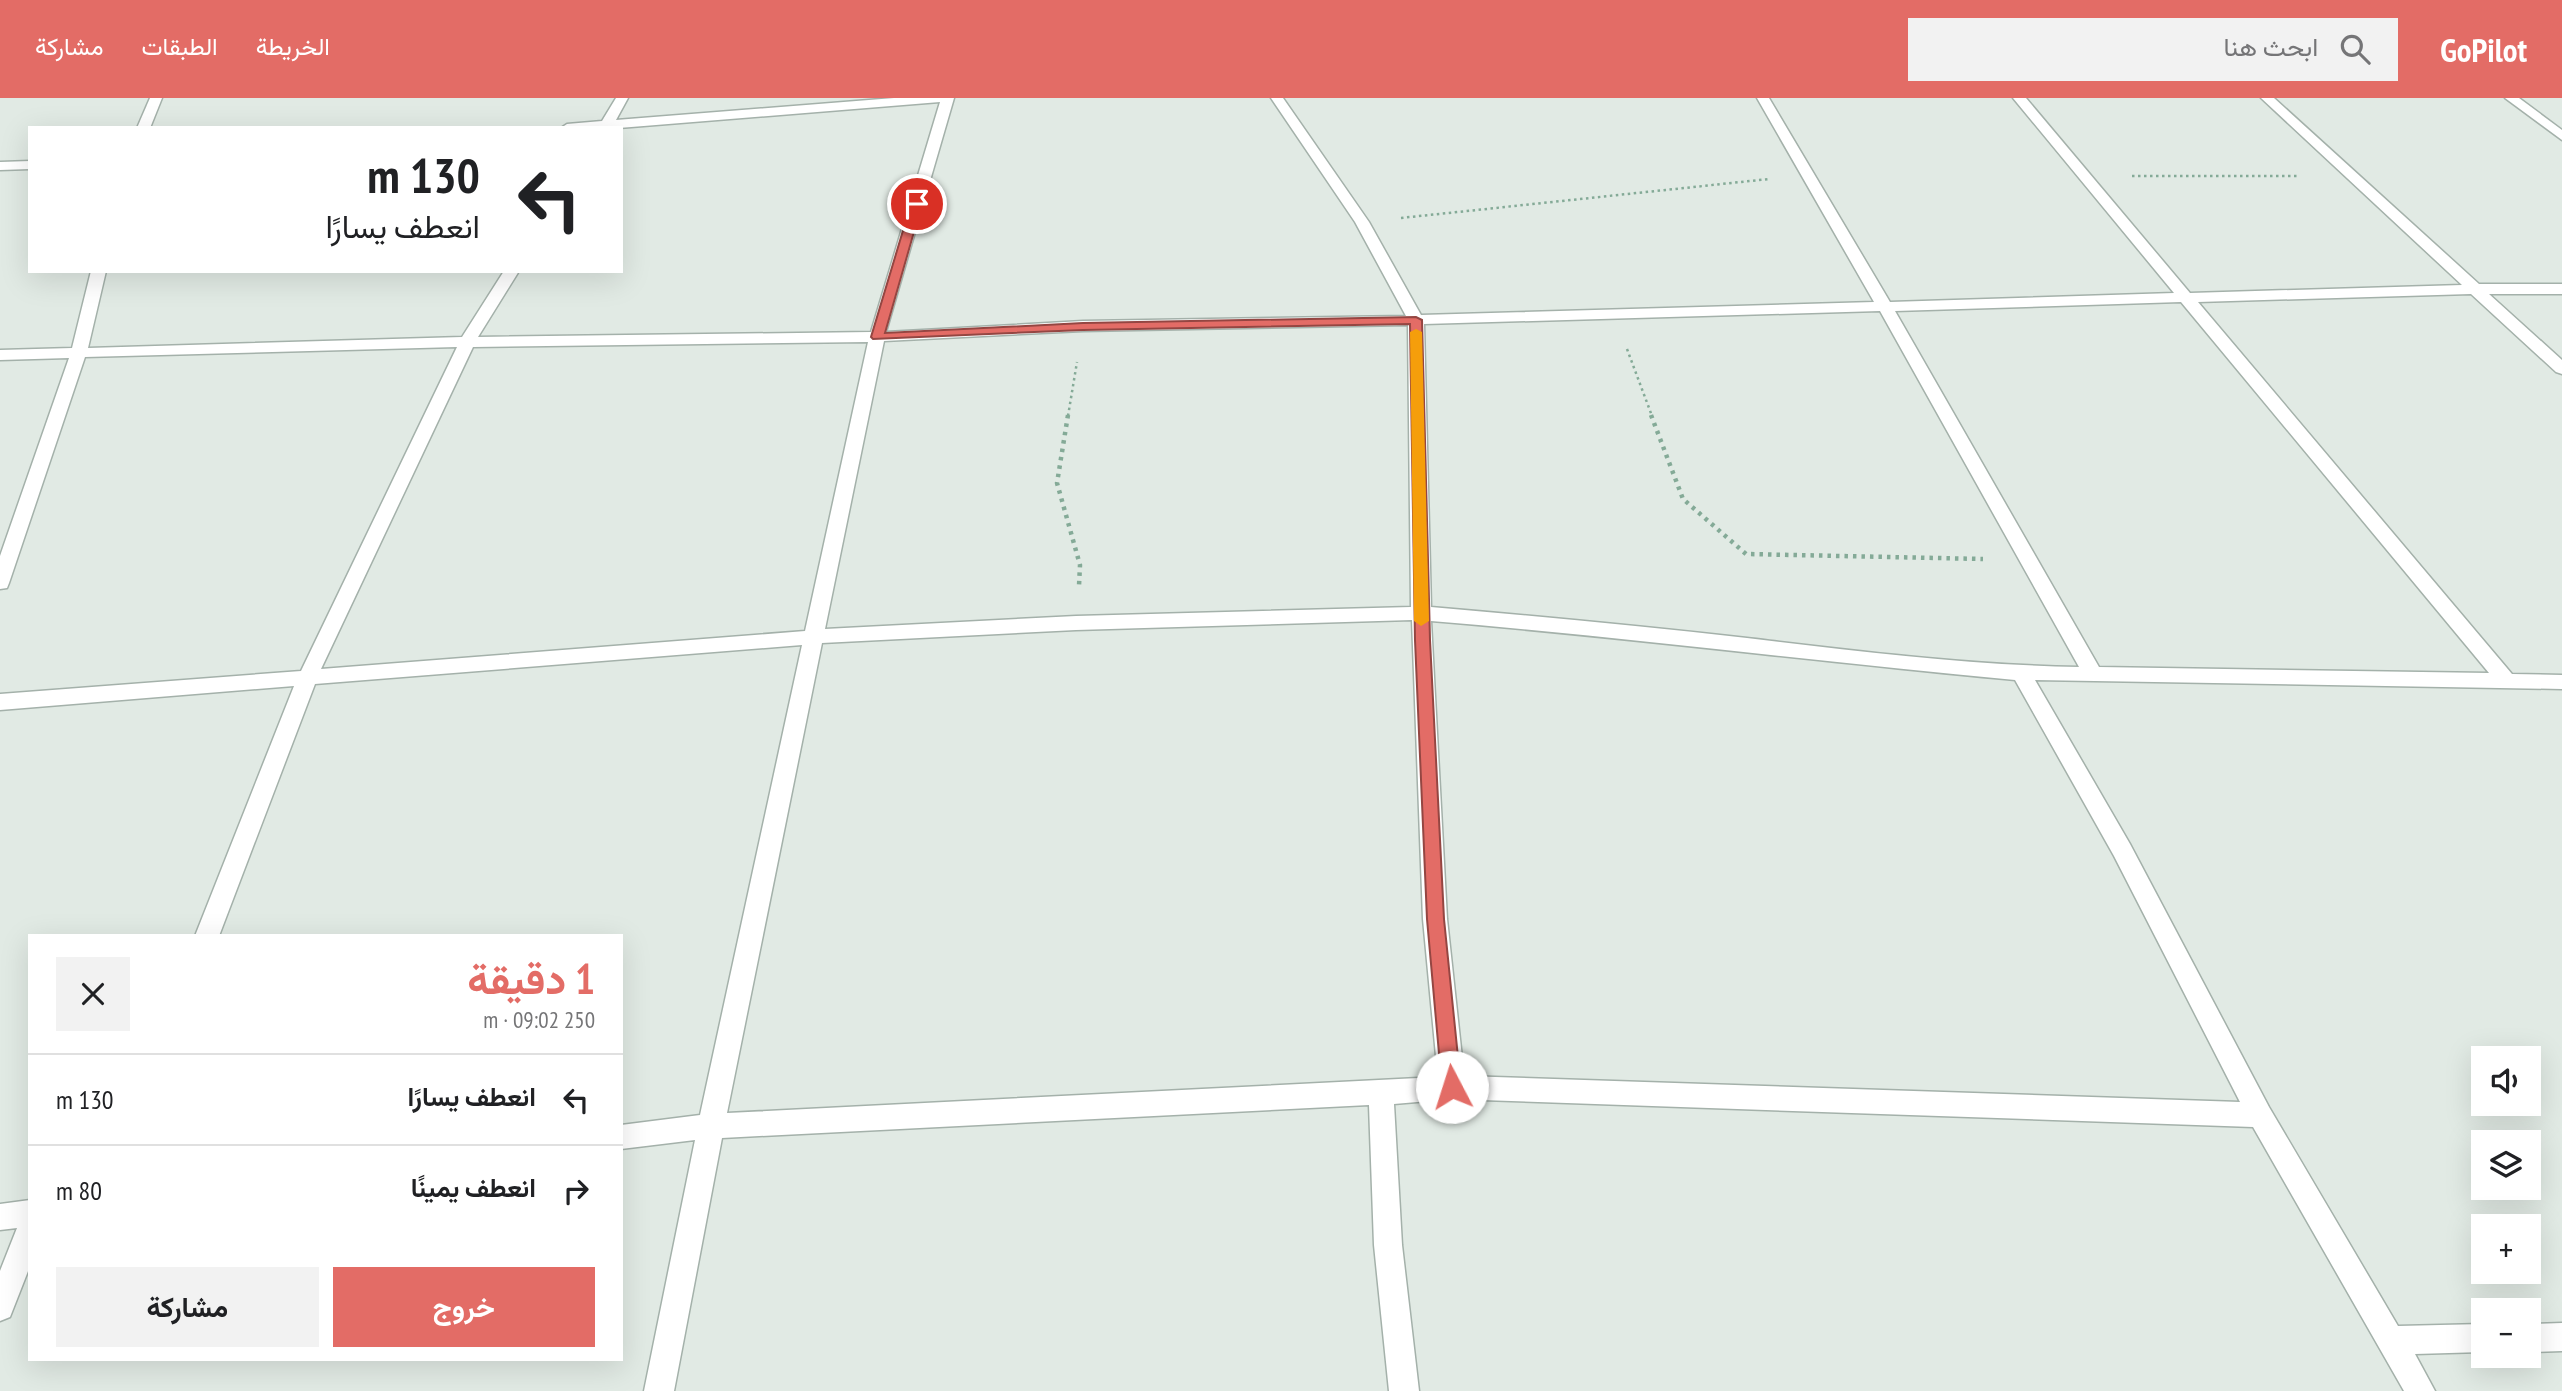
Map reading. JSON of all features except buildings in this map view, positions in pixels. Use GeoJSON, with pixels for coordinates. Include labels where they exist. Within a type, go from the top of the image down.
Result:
{"type":"FeatureCollection","features":[{"type":"Feature","properties":{"kind":"street"},"geometry":{"type":"LineString","coordinates":[[144,126],[156,98]]}},
{"type":"Feature","properties":{"kind":"street"},"geometry":{"type":"LineString","coordinates":[[606,126],[622,98]]}},
{"type":"Feature","properties":{"kind":"street"},"geometry":{"type":"LineString","coordinates":[[606,126],[942,98]]}},
{"type":"Feature","properties":{"kind":"street"},"geometry":{"type":"LineString","coordinates":[[659,1391],[711,1126],[877,337],[948,98]]}},
{"type":"Feature","properties":{"kind":"street"},"geometry":{"type":"LineString","coordinates":[[1277,98],[1362,222],[1416,320],[1421,613],[1435,919],[1452,1087]]}},
{"type":"Feature","properties":{"kind":"street"},"geometry":{"type":"LineString","coordinates":[[1763,98],[1810,174],[2094,675]]}},
{"type":"Feature","properties":{"kind":"street"},"geometry":{"type":"LineString","coordinates":[[2019,98],[2505,679]]}},
{"type":"Feature","properties":{"kind":"street"},"geometry":{"type":"LineString","coordinates":[[2267,98],[2562,369]]}},
{"type":"Feature","properties":{"kind":"street"},"geometry":{"type":"LineString","coordinates":[[2511,98],[2562,136]]}},
{"type":"Feature","properties":{"kind":"street"},"geometry":{"type":"LineString","coordinates":[[0,166],[28,165]]}},
{"type":"Feature","properties":{"kind":"street"},"geometry":{"type":"LineString","coordinates":[[0,583],[79,351],[98,273]]}},
{"type":"Feature","properties":{"kind":"street"},"geometry":{"type":"LineString","coordinates":[[208,934],[309,676],[467,342],[511,273]]}},
{"type":"Feature","properties":{"kind":"street"},"geometry":{"type":"LineString","coordinates":[[0,355],[467,342],[877,337],[1083,326],[1416,320],[2475,289],[2562,289]]}},
{"type":"Feature","properties":{"kind":"street"},"geometry":{"type":"LineString","coordinates":[[0,702],[813,637],[1076,623],[1421,613],[1590,627],[1870,659],[2021,673],[2562,682]]}},
{"type":"Feature","properties":{"kind":"street"},"geometry":{"type":"LineString","coordinates":[[2021,673],[2122,850],[2260,1115],[2420,1391]]}},
{"type":"Feature","properties":{"kind":"street"},"geometry":{"type":"LineString","coordinates":[[623,1137],[711,1126],[1381,1093],[1452,1087],[2260,1115]]}},
{"type":"Feature","properties":{"kind":"street"},"geometry":{"type":"LineString","coordinates":[[1381,1093],[1388,1245],[1404,1391]]}},
{"type":"Feature","properties":{"kind":"street"},"geometry":{"type":"LineString","coordinates":[[0,1217],[28,1213]]}},
{"type":"Feature","properties":{"kind":"street"},"geometry":{"type":"LineString","coordinates":[[0,1307],[28,1234]]}},
{"type":"Feature","properties":{"kind":"street"},"geometry":{"type":"LineString","coordinates":[[2541,1338],[2562,1337]]}},
{"type":"Feature","properties":{"kind":"street"},"geometry":{"type":"LineString","coordinates":[[2391,1339],[2471,1338]]}},
{"type":"Feature","properties":{"kind":"path"},"geometry":{"type":"LineString","coordinates":[[1362,222],[1810,174]]}},
{"type":"Feature","properties":{"kind":"path"},"geometry":{"type":"LineString","coordinates":[[2082,176],[2352,176]]}},
{"type":"Feature","properties":{"kind":"path"},"geometry":{"type":"LineString","coordinates":[[1614,314],[1683,499],[1746,554],[2026,559]]}},
{"type":"Feature","properties":{"kind":"path"},"geometry":{"type":"LineString","coordinates":[[1076,623],[1080,565],[1057,483],[1083,326]]}},
{"type":"Feature","properties":{"kind":"slow traffic"},"geometry":{"type":"LineString","coordinates":[[1416,332],[1421,621]]}},
{"type":"Feature","properties":{"kind":"route"},"geometry":{"type":"LineString","coordinates":[[917,204],[877,337],[1083,326],[1416,320],[1420,586],[1435,919],[1452,1087]]}}]}
